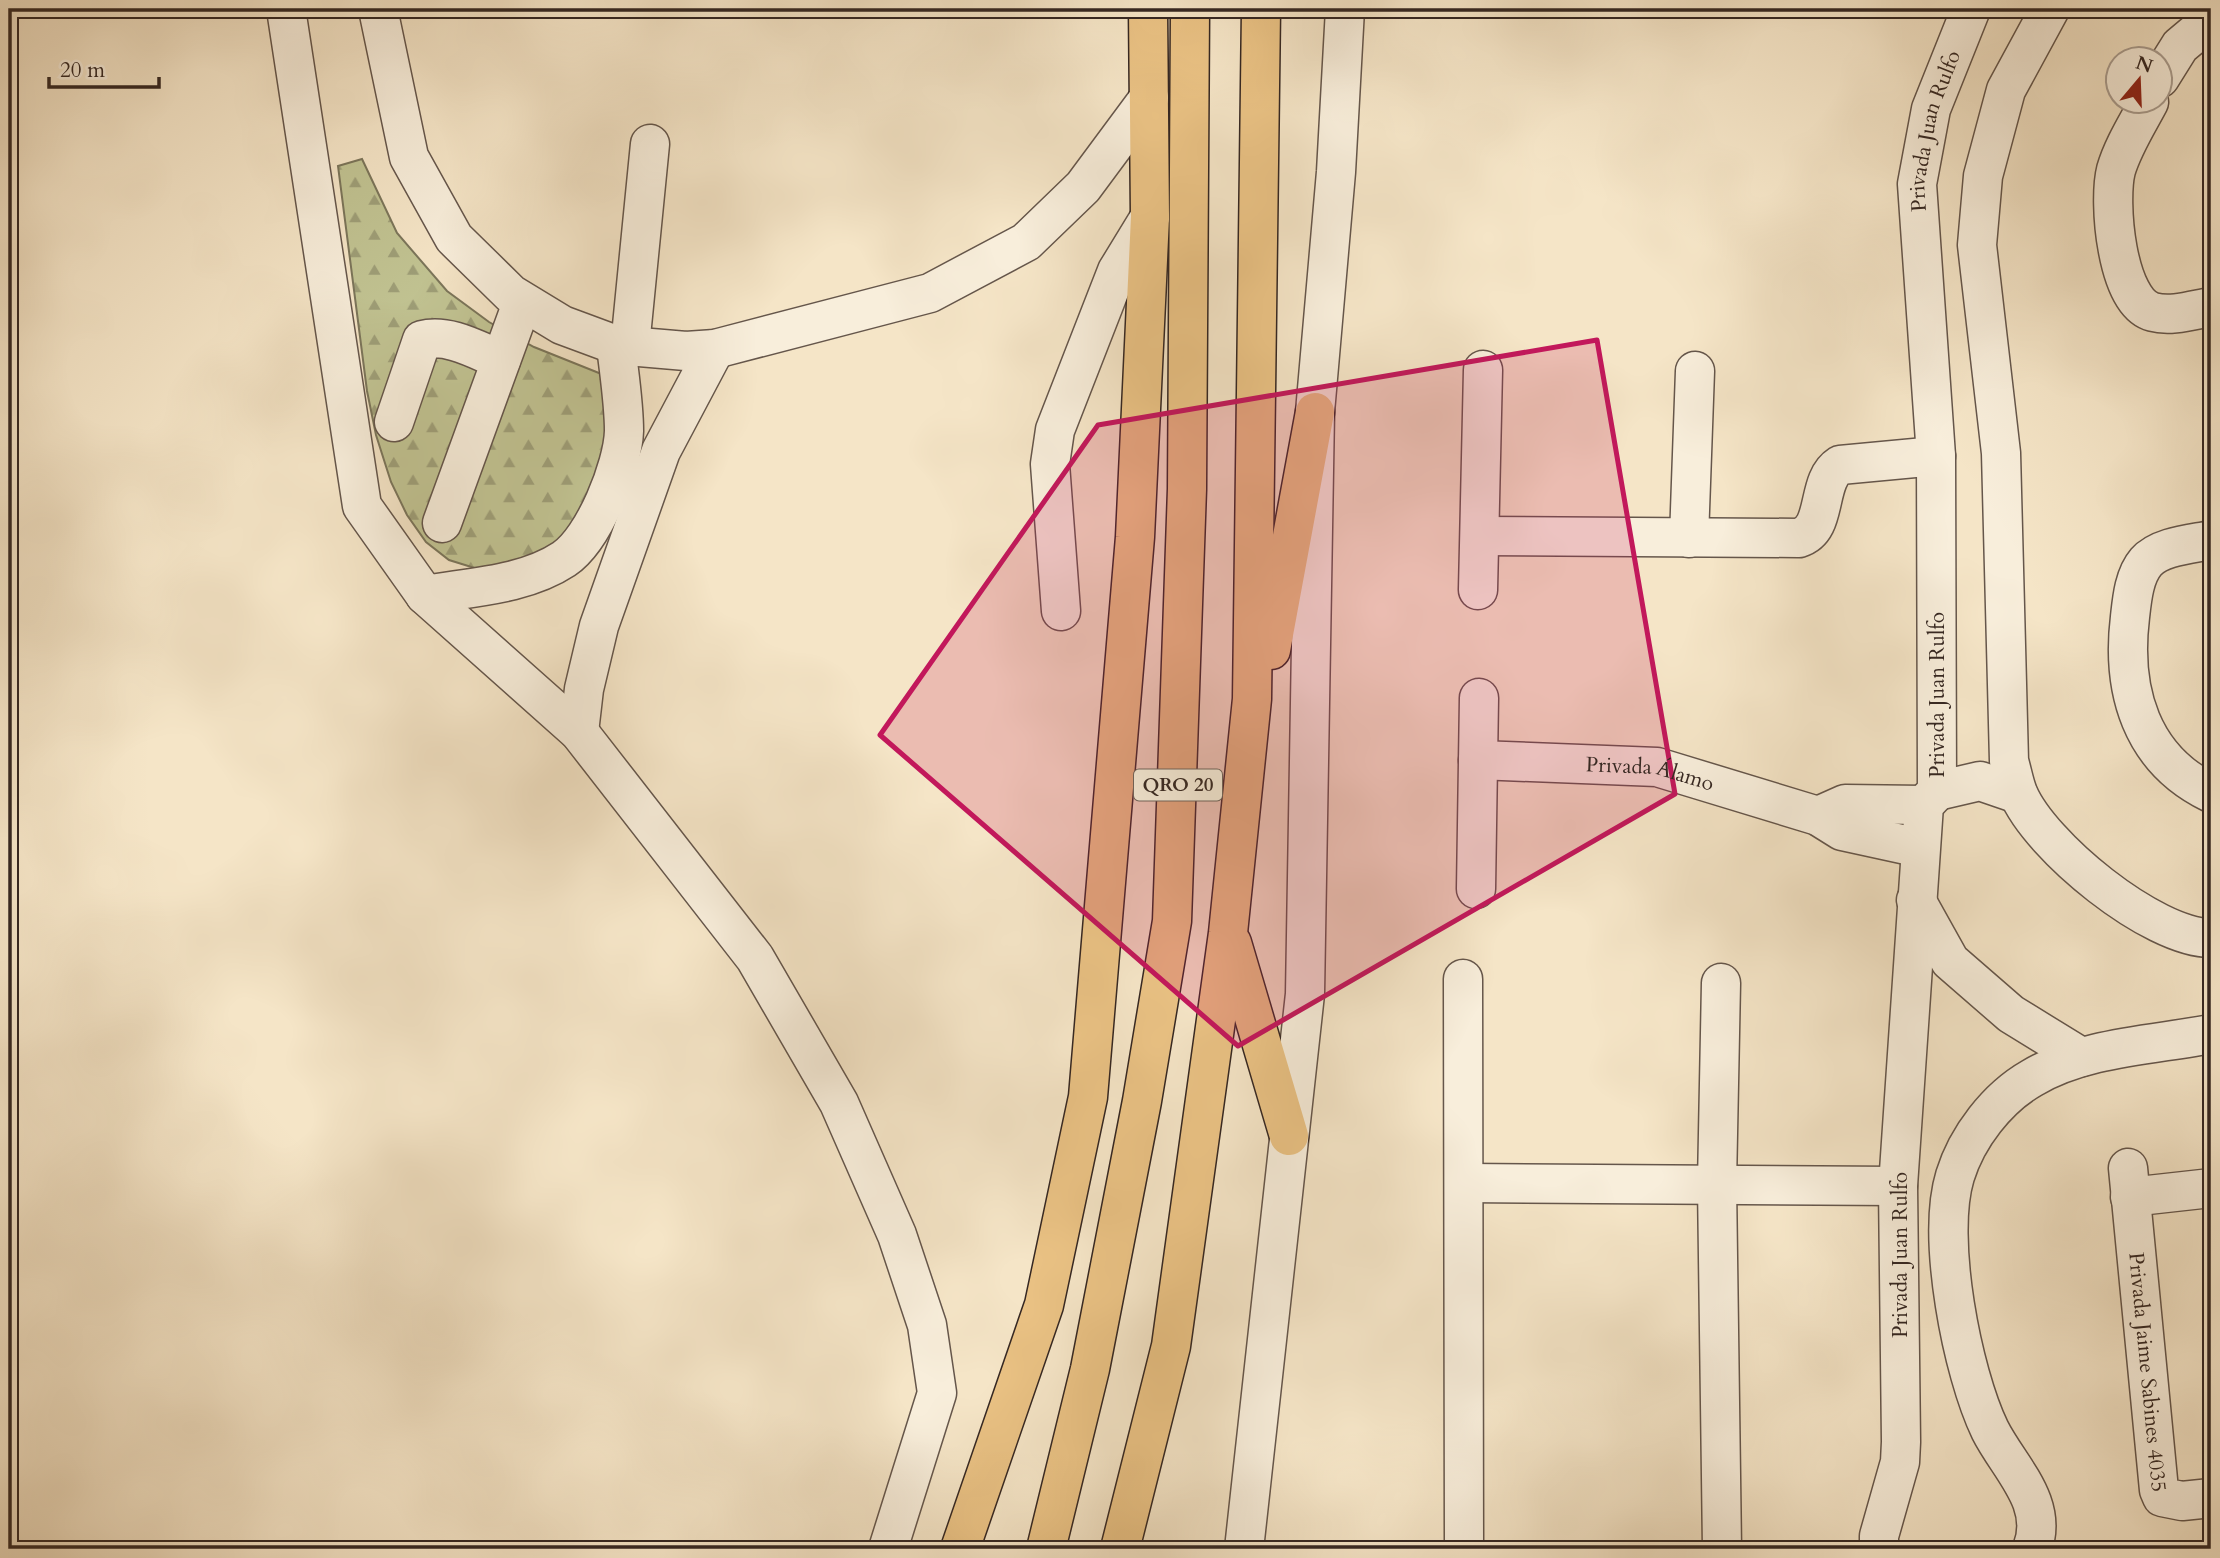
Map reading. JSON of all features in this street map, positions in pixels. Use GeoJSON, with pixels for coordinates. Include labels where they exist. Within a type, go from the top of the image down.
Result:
{"type":"FeatureCollection","features":[{"type":"Feature","properties":{"kind":"highway"},"geometry":{"type":"LineString","coordinates":[[960,1549],[1044,1304],[1088,1097],[1135,537],[1150,217],[1148,9]]}},
{"type":"Feature","properties":{"kind":"highway","name":"QRO 20"},"geometry":{"type":"LineString","coordinates":[[1046,1549],[1090,1369],[1142,1101],[1171,921],[1186,489],[1190,9]]}},
{"type":"Feature","properties":{"kind":"highway","name":"QRO 20"},"geometry":{"type":"LineString","coordinates":[[1120,1549],[1171,1346],[1228,933],[1247,769],[1253,647],[1261,9]]}},
{"type":"Feature","properties":{"kind":"highway"},"geometry":{"type":"LineString","coordinates":[[1247,769],[1315,412]]}},
{"type":"Feature","properties":{"kind":"highway"},"geometry":{"type":"LineString","coordinates":[[1228,933],[1289,1136]]}},
{"type":"Feature","properties":{"kind":"street"},"geometry":{"type":"LineString","coordinates":[[286,9],[362,506],[425,595],[579,732],[755,958],[839,1103],[897,1235],[927,1325],[937,1394],[888,1549]]}},
{"type":"Feature","properties":{"kind":"street"},"geometry":{"type":"LineString","coordinates":[[378,9],[409,157],[454,238],[522,303],[562,325],[623,346],[686,351],[715,349],[930,293],[1026,242],[1083,187],[1149,98]]}},
{"type":"Feature","properties":{"kind":"street"},"geometry":{"type":"LineString","coordinates":[[1244,1549],[1305,994],[1315,412],[1336,172],[1345,9]]}},
{"type":"Feature","properties":{"kind":"street","name":"Privada Juan Rulfo"},"geometry":{"type":"LineString","coordinates":[[1879,1549],[1879,1536],[1900,1462],[1898,1186],[1920,848],[1931,798],[1936,456],[1917,184],[1931,109],[1971,9]]}},
{"type":"Feature","properties":{"kind":"street"},"geometry":{"type":"LineString","coordinates":[[2050,9],[2006,90],[1983,176],[1977,245],[2001,453],[2009,761],[2018,794],[2043,830],[2095,883],[2145,915],[2210,945]]}},
{"type":"Feature","properties":{"kind":"street"},"geometry":{"type":"LineString","coordinates":[[2174,56],[2180,46],[2211,20]]}},
{"type":"Feature","properties":{"kind":"street"},"geometry":{"type":"LineString","coordinates":[[2142,116],[2117,167],[2111,192],[2113,218],[2126,278],[2135,300],[2151,312],[2166,314],[2211,307]]}},
{"type":"Feature","properties":{"kind":"street"},"geometry":{"type":"LineString","coordinates":[[425,595],[522,579],[565,558],[592,528],[614,475],[624,433],[623,346],[650,144]]}},
{"type":"Feature","properties":{"kind":"street"},"geometry":{"type":"LineString","coordinates":[[1061,611],[1050,464],[1055,430],[1116,271],[1150,217]]}},
{"type":"Feature","properties":{"kind":"street"},"geometry":{"type":"LineString","coordinates":[[443,523],[522,303]]}},
{"type":"Feature","properties":{"kind":"street"},"geometry":{"type":"LineString","coordinates":[[394,422],[422,340],[435,337],[448,339],[501,359]]}},
{"type":"Feature","properties":{"kind":"street"},"geometry":{"type":"LineString","coordinates":[[579,732],[584,690],[599,626],[661,451],[715,349]]}},
{"type":"Feature","properties":{"kind":"street"},"geometry":{"type":"LineString","coordinates":[[1478,590],[1483,370]]}},
{"type":"Feature","properties":{"kind":"street"},"geometry":{"type":"LineString","coordinates":[[1689,538],[1695,371]]}},
{"type":"Feature","properties":{"kind":"street"},"geometry":{"type":"LineString","coordinates":[[1480,536],[1806,536],[1814,526],[1828,481],[1835,469],[1846,464],[1936,456]]}},
{"type":"Feature","properties":{"kind":"street"},"geometry":{"type":"LineString","coordinates":[[2211,540],[2172,548],[2147,561],[2137,578],[2133,597],[2129,664],[2134,705],[2146,733],[2164,759],[2211,793]]}},
{"type":"Feature","properties":{"kind":"street"},"geometry":{"type":"LineString","coordinates":[[1476,890],[1479,698]]}},
{"type":"Feature","properties":{"kind":"street"},"geometry":{"type":"LineString","coordinates":[[2164,759],[2211,767]]}},
{"type":"Feature","properties":{"kind":"street","name":"Privada Álamo"},"geometry":{"type":"LineString","coordinates":[[1478,760],[1657,767],[1818,816],[1842,831],[1920,848]]}},
{"type":"Feature","properties":{"kind":"street"},"geometry":{"type":"LineString","coordinates":[[1818,816],[1845,804],[1931,798],[1980,780],[2018,794]]}},
{"type":"Feature","properties":{"kind":"street"},"geometry":{"type":"LineString","coordinates":[[1916,900],[1950,961],[2011,1014],[2081,1057]]}},
{"type":"Feature","properties":{"kind":"street"},"geometry":{"type":"LineString","coordinates":[[1463,979],[1464,1549]]}},
{"type":"Feature","properties":{"kind":"street"},"geometry":{"type":"LineString","coordinates":[[1721,983],[1717,1184],[1723,1549]]}},
{"type":"Feature","properties":{"kind":"street"},"geometry":{"type":"LineString","coordinates":[[2032,1549],[2036,1539],[2035,1512],[2027,1488],[1984,1416],[1964,1347],[1954,1294],[1950,1213],[1954,1178],[1964,1152],[1996,1107],[2032,1077],[2081,1057],[2211,1034]]}},
{"type":"Feature","properties":{"kind":"street","name":"Privada Jaime Sabines 4035"},"geometry":{"type":"LineString","coordinates":[[2211,1188],[2129,1182],[2159,1490],[2162,1497],[2172,1500],[2211,1498]]}},
{"type":"Feature","properties":{"kind":"street"},"geometry":{"type":"LineString","coordinates":[[1465,1183],[1898,1186]]}},
{"type":"Feature","properties":{"kind":"highlighted area"},"geometry":{"type":"Polygon","coordinates":[[[1597,340],[1675,794],[1238,1046],[880,735],[1098,425],[1597,340]]]}},
{"type":"Feature","properties":{"kind":"green space"},"geometry":{"type":"Polygon","coordinates":[[[362,159],[397,233],[447,291],[489,322],[534,347],[604,375],[611,430],[600,472],[562,544],[523,561],[481,570],[449,560],[426,542],[407,515],[391,482],[376,435],[367,391],[338,166],[362,159]]]}}]}
